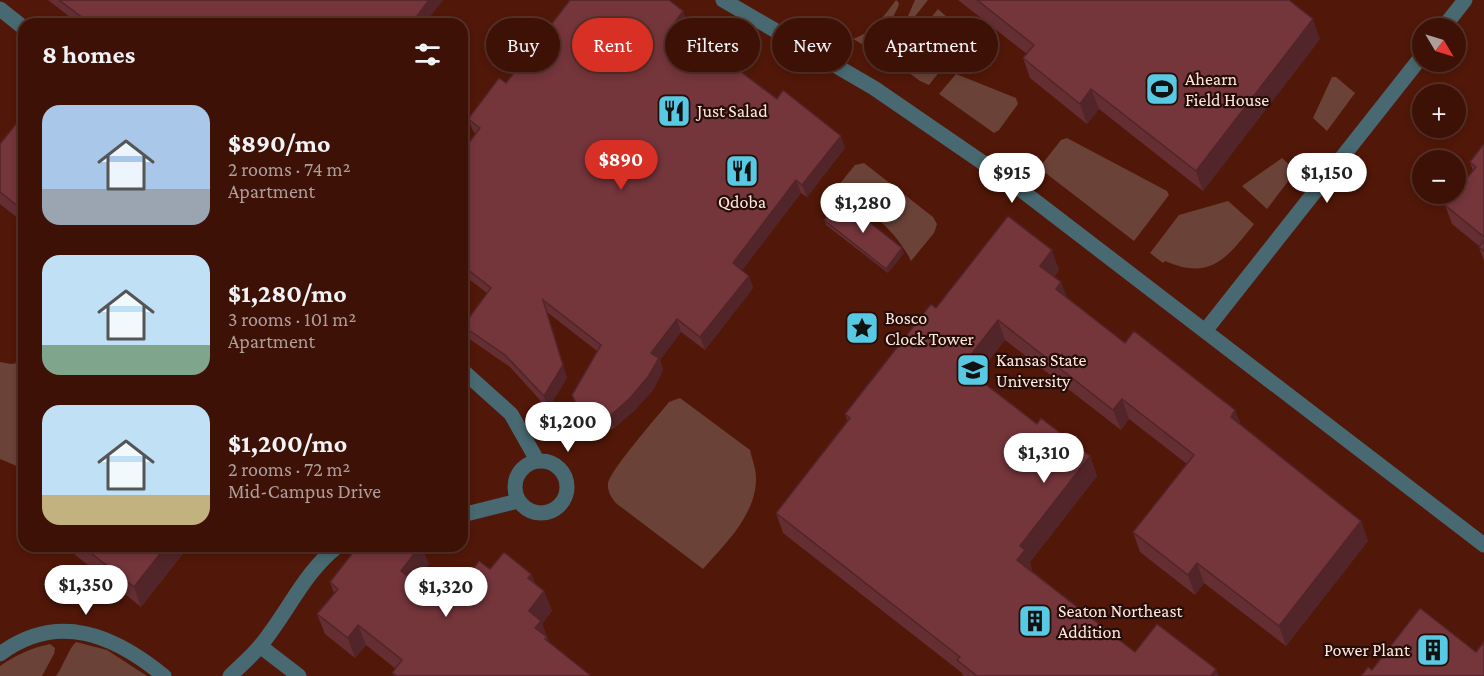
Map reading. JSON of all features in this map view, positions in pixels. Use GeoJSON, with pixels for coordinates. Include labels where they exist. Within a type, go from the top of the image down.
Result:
{"type":"FeatureCollection","features":[{"type":"Feature","properties":{"kind":"street"},"geometry":{"type":"LineString","coordinates":[[723,0],[874,88],[1008,180],[1484,545]]}},
{"type":"Feature","properties":{"kind":"street"},"geometry":{"type":"LineString","coordinates":[[1451,18],[1465,0]]}},
{"type":"Feature","properties":{"kind":"street"},"geometry":{"type":"LineString","coordinates":[[0,9],[18,23]]}},
{"type":"Feature","properties":{"kind":"street"},"geometry":{"type":"LineString","coordinates":[[1205,331],[1412,69]]}},
{"type":"Feature","properties":{"kind":"street"},"geometry":{"type":"LineString","coordinates":[[468,375],[511,414],[537,460]]}},
{"type":"Feature","properties":{"kind":"street"},"geometry":{"type":"LineString","coordinates":[[546,460],[554,464],[565,476],[566,492],[563,501],[549,512],[532,512],[518,501],[514,483],[517,475],[529,463],[546,460]]}},
{"type":"Feature","properties":{"kind":"street"},"geometry":{"type":"LineString","coordinates":[[468,514],[518,501]]}},
{"type":"Feature","properties":{"kind":"street"},"geometry":{"type":"LineString","coordinates":[[230,676],[260,646],[301,587],[330,552]]}},
{"type":"Feature","properties":{"kind":"street"},"geometry":{"type":"LineString","coordinates":[[0,654],[24,640],[50,632],[64,630],[90,633],[121,646],[164,676]]}},
{"type":"Feature","properties":{"kind":"street"},"geometry":{"type":"LineString","coordinates":[[260,646],[299,676]]}},
{"type":"Feature","properties":{"kind":"shaded area"},"geometry":{"type":"Polygon","coordinates":[[[896,0],[899,3],[893,18],[882,18],[896,0]]]}},
{"type":"Feature","properties":{"kind":"shaded area"},"geometry":{"type":"Polygon","coordinates":[[[915,0],[928,0],[914,18],[907,18],[915,0]]]}},
{"type":"Feature","properties":{"kind":"shaded area"},"geometry":{"type":"Polygon","coordinates":[[[938,9],[948,18],[931,18],[938,9]]]}},
{"type":"Feature","properties":{"kind":"shaded area"},"geometry":{"type":"Polygon","coordinates":[[[864,33],[864,45],[853,39],[864,33]]]}},
{"type":"Feature","properties":{"kind":"shaded area"},"geometry":{"type":"Polygon","coordinates":[[[908,72],[939,72],[929,85],[908,72]]]}},
{"type":"Feature","properties":{"kind":"shaded area"},"geometry":{"type":"Polygon","coordinates":[[[956,74],[1016,98],[1018,104],[999,130],[994,133],[939,94],[956,74]]]}},
{"type":"Feature","properties":{"kind":"shaded area"},"geometry":{"type":"Polygon","coordinates":[[[1332,77],[1336,77],[1355,93],[1327,131],[1313,118],[1332,77]]]}},
{"type":"Feature","properties":{"kind":"shaded area"},"geometry":{"type":"Polygon","coordinates":[[[1067,138],[1167,191],[1169,195],[1134,241],[1039,168],[1061,140],[1067,138]]]}},
{"type":"Feature","properties":{"kind":"shaded area"},"geometry":{"type":"Polygon","coordinates":[[[1282,158],[1296,171],[1267,209],[1242,186],[1282,158]]]}},
{"type":"Feature","properties":{"kind":"shaded area"},"geometry":{"type":"Polygon","coordinates":[[[864,163],[933,217],[937,224],[934,233],[911,261],[897,239],[878,219],[854,204],[829,197],[855,165],[864,163]]]}},
{"type":"Feature","properties":{"kind":"shaded area"},"geometry":{"type":"Polygon","coordinates":[[[1228,201],[1254,224],[1235,247],[1217,263],[1206,267],[1181,267],[1165,261],[1163,263],[1150,253],[1179,215],[1228,201]]]}},
{"type":"Feature","properties":{"kind":"shaded area"},"geometry":{"type":"Polygon","coordinates":[[[0,362],[18,363],[18,466],[0,459],[0,362]]]}},
{"type":"Feature","properties":{"kind":"shaded area"},"geometry":{"type":"Polygon","coordinates":[[[680,398],[750,450],[756,474],[755,491],[745,516],[730,539],[703,569],[617,504],[608,489],[611,476],[635,443],[669,402],[680,398]]]}},
{"type":"Feature","properties":{"kind":"shaded area"},"geometry":{"type":"Polygon","coordinates":[[[76,642],[107,650],[147,676],[56,676],[76,642]]]}},
{"type":"Feature","properties":{"kind":"shaded area"},"geometry":{"type":"Polygon","coordinates":[[[50,644],[55,648],[54,654],[42,676],[0,676],[0,666],[6,662],[30,650],[50,644]]]}},
{"type":"Feature","properties":{"kind":"building"},"geometry":{"type":"Polygon","coordinates":[[[59,0],[429,0],[416,18],[83,18],[59,0]]]}},
{"type":"Feature","properties":{"kind":"building"},"geometry":{"type":"Polygon","coordinates":[[[570,0],[669,0],[683,11],[678,18],[665,18],[665,72],[741,72],[777,99],[783,90],[841,136],[802,185],[796,180],[733,263],[749,276],[700,337],[677,319],[651,353],[659,358],[648,377],[630,398],[610,416],[602,419],[595,419],[577,405],[572,395],[601,345],[543,300],[563,365],[544,396],[505,355],[468,329],[468,319],[491,288],[468,270],[468,144],[480,128],[468,119],[499,78],[506,83],[514,72],[560,72],[560,18],[556,18],[570,0]]]}},
{"type":"Feature","properties":{"kind":"building","name":"Ahearn Field House"},"geometry":{"type":"Polygon","coordinates":[[[977,0],[1289,0],[1313,19],[1196,171],[1091,89],[1080,104],[1023,58],[1034,45],[977,0]]]}},
{"type":"Feature","properties":{"kind":"building"},"geometry":{"type":"Polygon","coordinates":[[[18,122],[18,206],[0,192],[0,144],[18,122]]]}},
{"type":"Feature","properties":{"kind":"building"},"geometry":{"type":"Polygon","coordinates":[[[1483,145],[1484,237],[1445,205],[1466,204],[1466,179],[1476,167],[1470,162],[1483,145]]]}},
{"type":"Feature","properties":{"kind":"building"},"geometry":{"type":"Polygon","coordinates":[[[841,200],[902,248],[886,269],[824,220],[841,200]]]}},
{"type":"Feature","properties":{"kind":"building"},"geometry":{"type":"Polygon","coordinates":[[[1008,216],[1052,250],[1040,266],[1061,282],[1056,289],[1125,343],[1134,331],[1235,410],[1231,417],[1361,521],[1279,626],[1197,563],[1188,575],[1133,532],[1194,455],[1122,399],[1113,410],[998,320],[962,366],[1037,424],[1041,418],[1090,456],[1020,546],[1025,550],[1017,560],[1135,652],[1157,624],[1216,669],[1211,676],[977,676],[957,660],[960,657],[776,513],[850,418],[845,414],[931,304],[936,308],[1008,216]]]}},
{"type":"Feature","properties":{"kind":"building"},"geometry":{"type":"Polygon","coordinates":[[[1484,240],[1484,251],[1479,247],[1484,240]]]}},
{"type":"Feature","properties":{"kind":"building"},"geometry":{"type":"Polygon","coordinates":[[[90,552],[161,552],[134,587],[90,552]]]}},
{"type":"Feature","properties":{"kind":"building"},"geometry":{"type":"Polygon","coordinates":[[[353,552],[415,552],[401,571],[408,577],[407,579],[444,606],[479,561],[490,569],[504,552],[531,574],[528,578],[544,591],[529,611],[541,621],[535,628],[547,637],[545,639],[590,675],[397,676],[392,673],[402,660],[358,625],[348,638],[317,614],[338,589],[330,582],[353,552]]]}},
{"type":"Feature","properties":{"kind":"building"},"geometry":{"type":"Polygon","coordinates":[[[1420,608],[1476,652],[1484,642],[1484,676],[1361,676],[1368,667],[1372,670],[1420,608]]]}},
{"type":"Feature","properties":{"kind":"place","name":"Ahearn Field House"},"geometry":{"type":"Point","coordinates":[1162,89]}},
{"type":"Feature","properties":{"kind":"place","name":"Just Salad"},"geometry":{"type":"Point","coordinates":[674,111]}},
{"type":"Feature","properties":{"kind":"place","name":"Qdoba"},"geometry":{"type":"Point","coordinates":[742,171]}},
{"type":"Feature","properties":{"kind":"place","name":"Bosco Clock Tower"},"geometry":{"type":"Point","coordinates":[862,328]}},
{"type":"Feature","properties":{"kind":"place","name":"Kansas State University"},"geometry":{"type":"Point","coordinates":[973,370]}},
{"type":"Feature","properties":{"kind":"place","name":"Seaton Northeast Addition"},"geometry":{"type":"Point","coordinates":[1035,621]}},
{"type":"Feature","properties":{"kind":"place","name":"Power Plant"},"geometry":{"type":"Point","coordinates":[1433,650]}}]}
